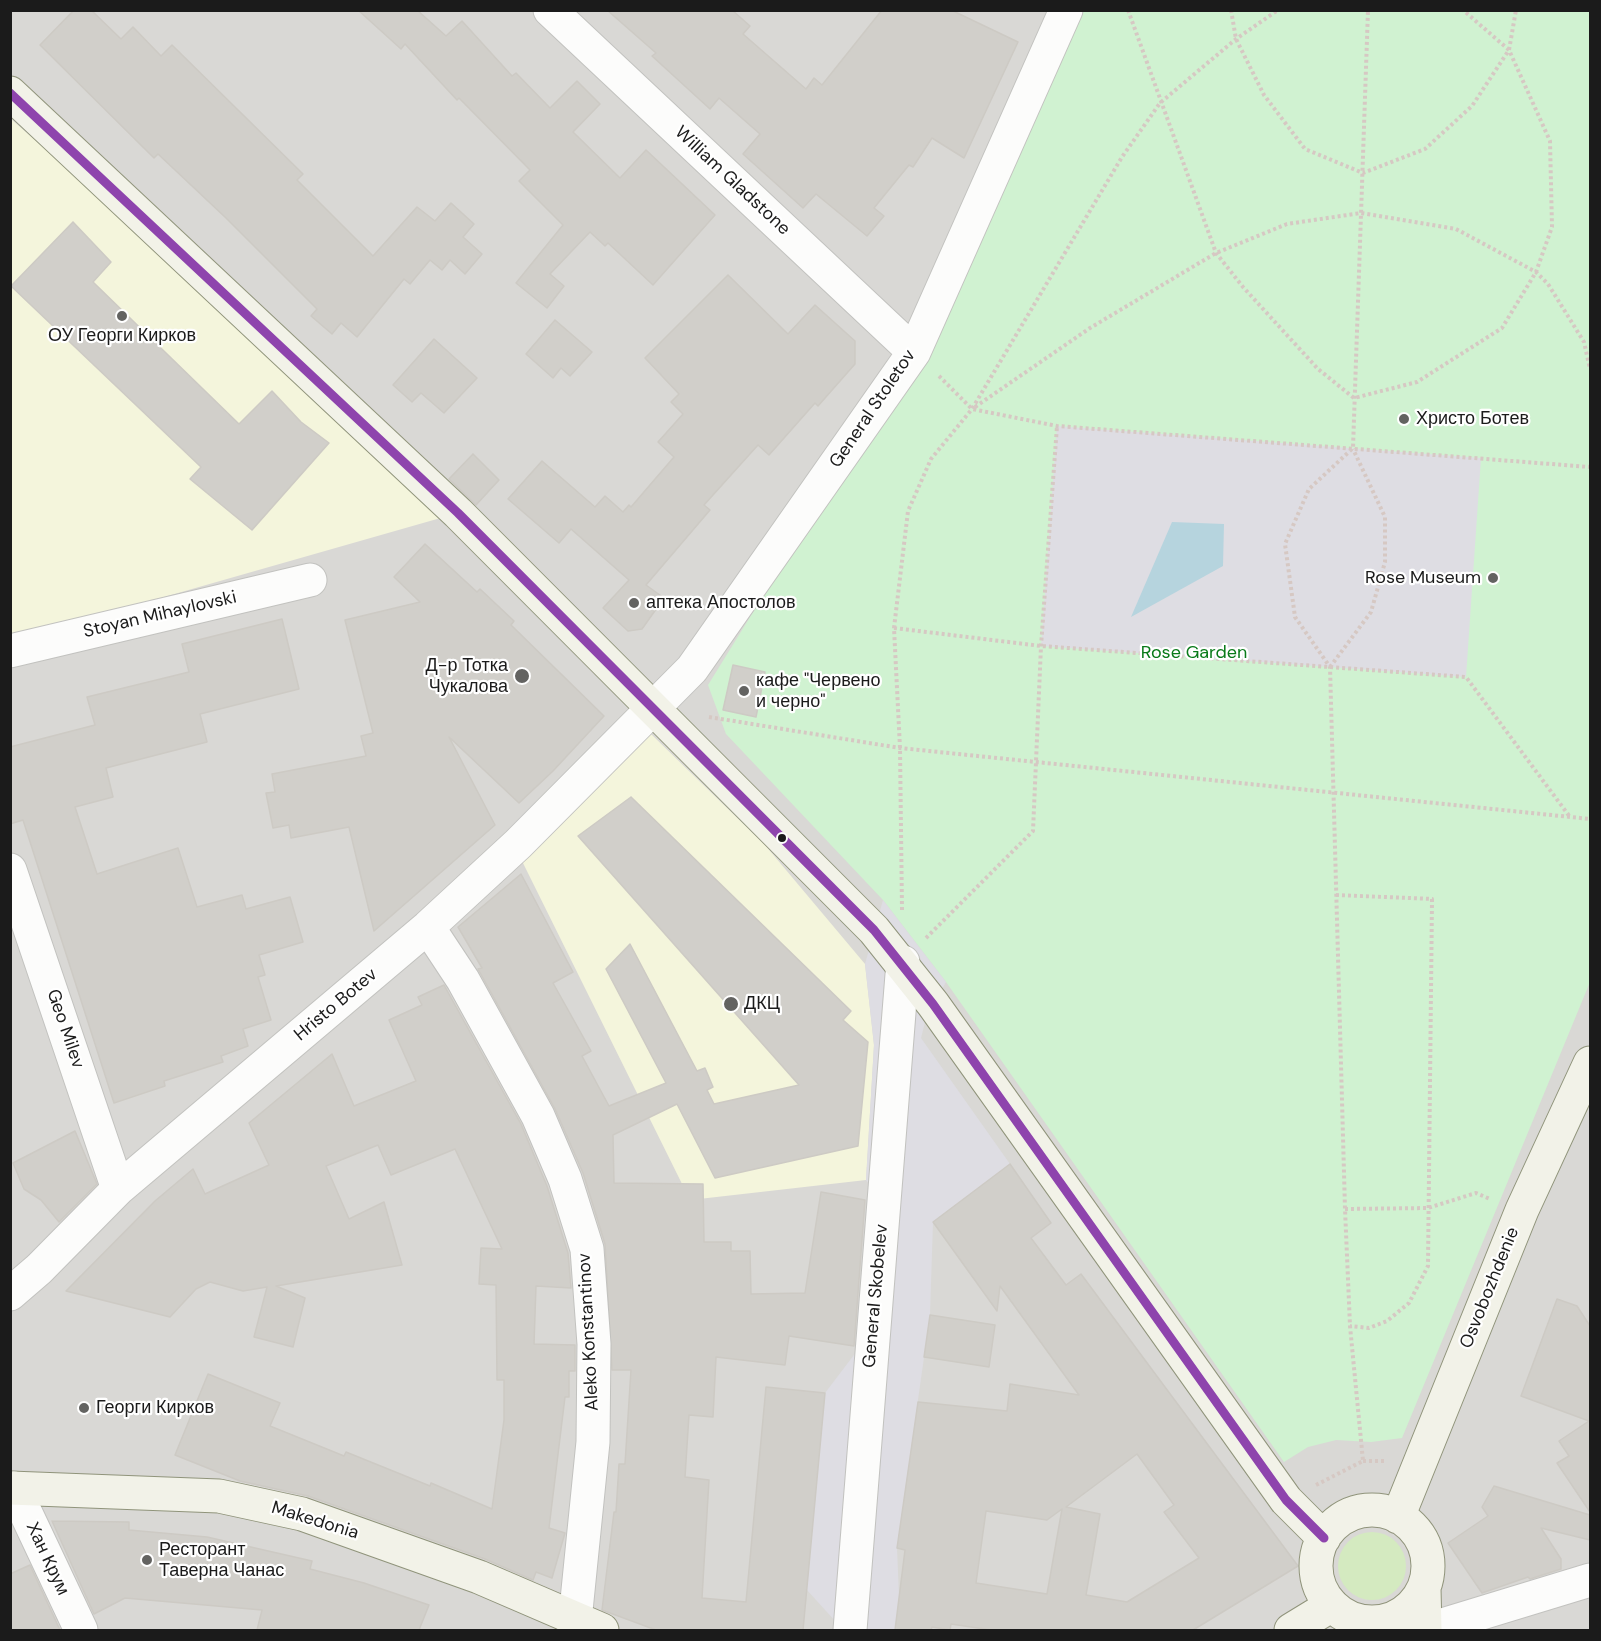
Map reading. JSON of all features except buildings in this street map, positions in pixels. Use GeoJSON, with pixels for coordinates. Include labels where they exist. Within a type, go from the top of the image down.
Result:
{"type":"FeatureCollection","features":[{"type":"Feature","properties":{"kind":"street","name":"William Gladstone"},"geometry":{"type":"LineString","coordinates":[[550,10],[914,352]]}},
{"type":"Feature","properties":{"kind":"street","name":"General Stoletov"},"geometry":{"type":"LineString","coordinates":[[654,708],[692,669],[914,352],[1066,10]]}},
{"type":"Feature","properties":{"kind":"street"},"geometry":{"type":"LineString","coordinates":[[10,93],[458,513],[874,930],[903,962],[1286,1500],[1324,1538]]}},
{"type":"Feature","properties":{"kind":"street","name":"Stoyan Mihaylovski"},"geometry":{"type":"LineString","coordinates":[[10,651],[310,580]]}},
{"type":"Feature","properties":{"kind":"street","name":"Hristo Botev"},"geometry":{"type":"LineString","coordinates":[[10,1294],[118,1189],[428,927],[518,844],[654,708]]}},
{"type":"Feature","properties":{"kind":"street","name":"Geo Milev"},"geometry":{"type":"LineString","coordinates":[[10,870],[118,1189]]}},
{"type":"Feature","properties":{"kind":"street","name":"Aleko Konstantinov"},"geometry":{"type":"LineString","coordinates":[[428,927],[463,980],[538,1116],[565,1179],[586,1248],[594,1344],[593,1442],[584,1627]]}},
{"type":"Feature","properties":{"kind":"street","name":"General Skobelev"},"geometry":{"type":"LineString","coordinates":[[850,1630],[903,962]]}},
{"type":"Feature","properties":{"kind":"street","name":"Osvobozhdenie"},"geometry":{"type":"LineString","coordinates":[[1398,1516],[1522,1210],[1590,1063]]}},
{"type":"Feature","properties":{"kind":"street","name":"Makedonia"},"geometry":{"type":"LineString","coordinates":[[12,1488],[219,1496],[302,1514],[478,1577],[584,1627]]}},
{"type":"Feature","properties":{"kind":"street","name":"Хан Крум"},"geometry":{"type":"LineString","coordinates":[[12,1488],[81,1630]]}},
{"type":"Feature","properties":{"kind":"street"},"geometry":{"type":"LineString","coordinates":[[1424,1588],[1414,1604],[1399,1616],[1366,1626],[1346,1616],[1332,1605],[1322,1590],[1316,1573],[1317,1555],[1324,1538],[1334,1525],[1356,1513],[1381,1511],[1398,1516],[1411,1526],[1422,1540],[1427,1556],[1428,1572],[1424,1588],[1426,1630],[1590,1580]]}},
{"type":"Feature","properties":{"kind":"street"},"geometry":{"type":"LineString","coordinates":[[1291,1630],[1332,1605]]}},
{"type":"Feature","properties":{"kind":"path"},"geometry":{"type":"LineString","coordinates":[[1128,10],[1216,253],[1243,287],[1318,369],[1354,398]]}},
{"type":"Feature","properties":{"kind":"path"},"geometry":{"type":"LineString","coordinates":[[1231,10],[1236,39],[1264,95],[1305,149],[1363,173],[1425,149],[1472,106],[1509,50],[1516,10]]}},
{"type":"Feature","properties":{"kind":"path"},"geometry":{"type":"LineString","coordinates":[[903,962],[900,748],[894,628],[908,511],[931,459],[972,409],[1122,157],[1160,103],[1236,39],[1278,10]]}},
{"type":"Feature","properties":{"kind":"path"},"geometry":{"type":"LineString","coordinates":[[1330,667],[1371,612],[1385,562],[1385,517],[1353,448],[1368,10]]}},
{"type":"Feature","properties":{"kind":"path"},"geometry":{"type":"LineString","coordinates":[[1354,398],[1417,382],[1502,328],[1536,272],[1552,227],[1550,141],[1509,50],[1463,10]]}},
{"type":"Feature","properties":{"kind":"path"},"geometry":{"type":"LineString","coordinates":[[972,409],[1090,328],[1216,253],[1287,224],[1361,213],[1456,229],[1536,272],[1548,284],[1584,342],[1590,369]]}},
{"type":"Feature","properties":{"kind":"path"},"geometry":{"type":"LineString","coordinates":[[914,352],[972,409],[1057,426],[1590,467]]}},
{"type":"Feature","properties":{"kind":"path"},"geometry":{"type":"LineString","coordinates":[[903,962],[1033,831],[1041,646],[1057,426]]}},
{"type":"Feature","properties":{"kind":"path"},"geometry":{"type":"LineString","coordinates":[[1286,1500],[1363,1461],[1350,1326],[1345,1209],[1330,667],[1295,617],[1285,544],[1309,489],[1353,448]]}},
{"type":"Feature","properties":{"kind":"path"},"geometry":{"type":"LineString","coordinates":[[894,628],[1041,646],[1466,677],[1570,817]]}},
{"type":"Feature","properties":{"kind":"path"},"geometry":{"type":"LineString","coordinates":[[654,708],[900,748],[1590,819]]}},
{"type":"Feature","properties":{"kind":"path"},"geometry":{"type":"LineString","coordinates":[[1336,895],[1432,898],[1428,1266],[1409,1304],[1387,1321],[1369,1328],[1350,1326]]}},
{"type":"Feature","properties":{"kind":"path"},"geometry":{"type":"LineString","coordinates":[[1345,1209],[1428,1208],[1476,1193],[1522,1210]]}},
{"type":"Feature","properties":{"kind":"shaded area"},"geometry":{"type":"Polygon","coordinates":[[[11,11],[1590,11],[1590,1630],[11,1630],[11,11]]]}},
{"type":"Feature","properties":{"kind":"shaded area","name":"ОУ Георги Кирков"},"geometry":{"type":"Polygon","coordinates":[[[11,119],[458,513],[10,641],[11,119]]]}},
{"type":"Feature","properties":{"kind":"shaded area"},"geometry":{"type":"Polygon","coordinates":[[[1057,426],[1481,458],[1466,677],[1041,646],[1057,426]]]}},
{"type":"Feature","properties":{"kind":"shaded area","name":"ДКЦ"},"geometry":{"type":"Polygon","coordinates":[[[651,734],[765,845],[865,964],[874,1045],[866,1180],[690,1200],[521,859],[651,734]]]}},
{"type":"Feature","properties":{"kind":"shaded area"},"geometry":{"type":"Polygon","coordinates":[[[883,900],[946,982],[926,1018],[921,1038],[1010,1164],[933,1222],[930,1315],[897,1548],[899,1596],[895,1630],[836,1630],[836,1622],[806,1589],[825,1393],[860,1347],[883,1203],[866,1180],[874,1045],[865,964],[883,900]]]}},
{"type":"Feature","properties":{"kind":"green space","name":"Rose Garden"},"geometry":{"type":"Polygon","coordinates":[[[1066,11],[1590,11],[1590,982],[1402,1438],[1371,1442],[1336,1440],[1308,1447],[1284,1462],[946,982],[883,900],[726,734],[708,685],[914,352],[1066,11]]]}},
{"type":"Feature","properties":{"kind":"green space"},"geometry":{"type":"Polygon","coordinates":[[[1372,1532],[1385,1534],[1396,1542],[1404,1553],[1406,1566],[1404,1579],[1396,1590],[1385,1598],[1372,1600],[1359,1598],[1348,1590],[1340,1579],[1338,1566],[1340,1553],[1348,1542],[1359,1534],[1372,1532]]]}},
{"type":"Feature","properties":{"kind":"water"},"geometry":{"type":"Polygon","coordinates":[[[1172,522],[1224,524],[1223,566],[1131,617],[1172,522]]]}},
{"type":"Feature","properties":{"kind":"transit line"},"geometry":{"type":"LineString","coordinates":[[10,93],[458,513],[874,930],[933,1004],[1286,1500],[1324,1538]]}},
{"type":"Feature","properties":{"kind":"place","name":"ОУ Георги Кирков"},"geometry":{"type":"Point","coordinates":[122,316]}},
{"type":"Feature","properties":{"kind":"place","name":"Христо Ботев"},"geometry":{"type":"Point","coordinates":[1404,419]}},
{"type":"Feature","properties":{"kind":"place","name":"Rose Museum"},"geometry":{"type":"Point","coordinates":[1493,578]}},
{"type":"Feature","properties":{"kind":"place","name":"аптека Апостолов"},"geometry":{"type":"Point","coordinates":[634,603]}},
{"type":"Feature","properties":{"kind":"place","name":"Д-р Тотка Чукалова"},"geometry":{"type":"Point","coordinates":[522,676]}},
{"type":"Feature","properties":{"kind":"place","name":"кафе \"Червено и черно\""},"geometry":{"type":"Point","coordinates":[744,691]}},
{"type":"Feature","properties":{"kind":"place","name":"ДКЦ"},"geometry":{"type":"Point","coordinates":[731,1004]}},
{"type":"Feature","properties":{"kind":"place","name":"Георги Кирков"},"geometry":{"type":"Point","coordinates":[84,1408]}},
{"type":"Feature","properties":{"kind":"place","name":"Ресторант Таверна Чанас"},"geometry":{"type":"Point","coordinates":[147,1560]}}]}
